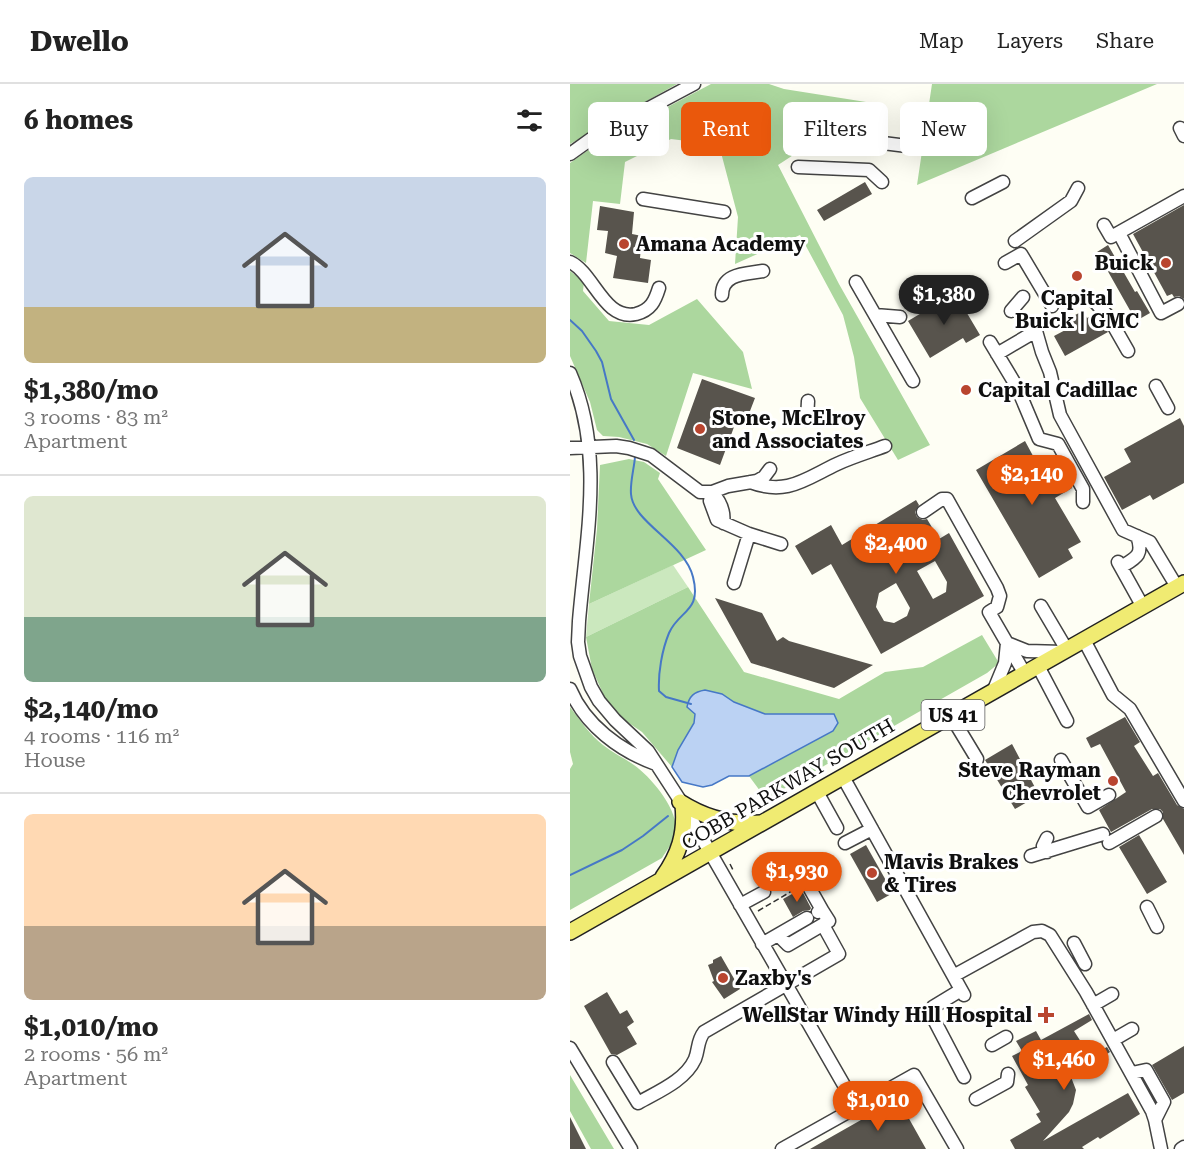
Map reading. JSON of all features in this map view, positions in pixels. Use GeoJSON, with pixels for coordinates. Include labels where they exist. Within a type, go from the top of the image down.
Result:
{"type":"FeatureCollection","features":[{"type":"Feature","properties":{"kind":"main road","name":"COBB PARKWAY SOUTH"},"geometry":{"type":"LineString","coordinates":[[570,932],[1181,585]]}},
{"type":"Feature","properties":{"kind":"main road"},"geometry":{"type":"LineString","coordinates":[[681,804],[716,820],[763,823]]}},
{"type":"Feature","properties":{"kind":"main road"},"geometry":{"type":"LineString","coordinates":[[659,882],[681,844],[684,827],[681,804]]}},
{"type":"Feature","properties":{"kind":"street"},"geometry":{"type":"LineString","coordinates":[[570,154],[591,139],[694,84]]}},
{"type":"Feature","properties":{"kind":"street"},"geometry":{"type":"LineString","coordinates":[[798,167],[869,170],[882,182]]}},
{"type":"Feature","properties":{"kind":"street"},"geometry":{"type":"LineString","coordinates":[[972,198],[1003,182]]}},
{"type":"Feature","properties":{"kind":"street"},"geometry":{"type":"LineString","coordinates":[[1015,241],[1071,201],[1077,188]]}},
{"type":"Feature","properties":{"kind":"street"},"geometry":{"type":"LineString","coordinates":[[1104,225],[1111,237],[1184,196]]}},
{"type":"Feature","properties":{"kind":"street"},"geometry":{"type":"LineString","coordinates":[[643,199],[724,212]]}},
{"type":"Feature","properties":{"kind":"street"},"geometry":{"type":"LineString","coordinates":[[1119,233],[1161,313],[1178,304]]}},
{"type":"Feature","properties":{"kind":"street"},"geometry":{"type":"LineString","coordinates":[[1005,262],[1021,254],[1052,306]]}},
{"type":"Feature","properties":{"kind":"street"},"geometry":{"type":"LineString","coordinates":[[570,262],[578,265],[600,295],[617,312],[632,315],[646,311],[655,300],[659,288]]}},
{"type":"Feature","properties":{"kind":"street"},"geometry":{"type":"LineString","coordinates":[[723,295],[723,287],[728,280],[738,275],[763,271]]}},
{"type":"Feature","properties":{"kind":"street"},"geometry":{"type":"LineString","coordinates":[[856,282],[912,381]]}},
{"type":"Feature","properties":{"kind":"street"},"geometry":{"type":"LineString","coordinates":[[1011,311],[1023,297]]}},
{"type":"Feature","properties":{"kind":"street"},"geometry":{"type":"LineString","coordinates":[[1092,299],[1108,316],[1128,351]]}},
{"type":"Feature","properties":{"kind":"street"},"geometry":{"type":"LineString","coordinates":[[875,315],[900,317]]}},
{"type":"Feature","properties":{"kind":"street"},"geometry":{"type":"LineString","coordinates":[[1083,502],[1083,489],[1058,444],[1039,439],[1017,387],[993,348],[1036,331],[1050,372],[1060,415],[1123,530],[1150,542],[1181,585]]}},
{"type":"Feature","properties":{"kind":"street"},"geometry":{"type":"LineString","coordinates":[[570,373],[584,412],[590,447],[591,492],[575,653],[599,701],[607,712],[648,751],[681,804],[856,1106]]}},
{"type":"Feature","properties":{"kind":"street"},"geometry":{"type":"LineString","coordinates":[[1156,386],[1168,408]]}},
{"type":"Feature","properties":{"kind":"street"},"geometry":{"type":"LineString","coordinates":[[807,420],[808,401]]}},
{"type":"Feature","properties":{"kind":"street"},"geometry":{"type":"LineString","coordinates":[[570,448],[624,446],[651,455],[700,492],[712,492],[750,482],[764,477],[770,469]]}},
{"type":"Feature","properties":{"kind":"street"},"geometry":{"type":"LineString","coordinates":[[750,482],[764,488],[775,489],[885,446]]}},
{"type":"Feature","properties":{"kind":"street"},"geometry":{"type":"LineString","coordinates":[[712,492],[718,498],[724,515],[723,523],[781,544]]}},
{"type":"Feature","properties":{"kind":"street"},"geometry":{"type":"LineString","coordinates":[[923,512],[942,499],[947,500],[998,588],[1000,596],[998,607],[989,612],[1025,674]]}},
{"type":"Feature","properties":{"kind":"street"},"geometry":{"type":"LineString","coordinates":[[734,583],[749,534]]}},
{"type":"Feature","properties":{"kind":"street"},"geometry":{"type":"LineString","coordinates":[[1137,536],[1140,546],[1139,554],[1134,560],[1120,565],[1143,607]]}},
{"type":"Feature","properties":{"kind":"street"},"geometry":{"type":"LineString","coordinates":[[1007,643],[1027,651],[1065,651],[1041,606]]}},
{"type":"Feature","properties":{"kind":"street"},"geometry":{"type":"LineString","coordinates":[[1084,640],[1113,695],[1130,709],[1184,801]]}},
{"type":"Feature","properties":{"kind":"street"},"geometry":{"type":"LineString","coordinates":[[993,692],[1005,663],[1007,643]]}},
{"type":"Feature","properties":{"kind":"street"},"geometry":{"type":"LineString","coordinates":[[1038,666],[1067,721]]}},
{"type":"Feature","properties":{"kind":"street"},"geometry":{"type":"LineString","coordinates":[[570,689],[582,711],[598,729],[641,759],[656,764]]}},
{"type":"Feature","properties":{"kind":"street"},"geometry":{"type":"LineString","coordinates":[[951,716],[977,759],[975,766]]}},
{"type":"Feature","properties":{"kind":"street"},"geometry":{"type":"LineString","coordinates":[[1062,760],[1088,807],[1110,795]]}},
{"type":"Feature","properties":{"kind":"street"},"geometry":{"type":"LineString","coordinates":[[843,777],[963,992],[933,1006],[930,1012],[964,1077]]}},
{"type":"Feature","properties":{"kind":"street"},"geometry":{"type":"LineString","coordinates":[[817,792],[837,828]]}},
{"type":"Feature","properties":{"kind":"street"},"geometry":{"type":"LineString","coordinates":[[1031,856],[1106,838],[1156,816]]}},
{"type":"Feature","properties":{"kind":"street"},"geometry":{"type":"LineString","coordinates":[[845,843],[872,829]]}},
{"type":"Feature","properties":{"kind":"street"},"geometry":{"type":"LineString","coordinates":[[1047,838],[1043,846],[1047,852]]}},
{"type":"Feature","properties":{"kind":"street"},"geometry":{"type":"LineString","coordinates":[[778,935],[788,945],[829,921],[820,911],[800,871]]}},
{"type":"Feature","properties":{"kind":"street"},"geometry":{"type":"LineString","coordinates":[[740,905],[764,892]]}},
{"type":"Feature","properties":{"kind":"street"},"geometry":{"type":"LineString","coordinates":[[1147,907],[1157,927]]}},
{"type":"Feature","properties":{"kind":"street"},"geometry":{"type":"LineString","coordinates":[[762,944],[807,918]]}},
{"type":"Feature","properties":{"kind":"street"},"geometry":{"type":"LineString","coordinates":[[613,1062],[638,1103],[676,1081],[686,1073],[694,1061],[699,1039],[704,1032],[839,954],[823,926]]}},
{"type":"Feature","properties":{"kind":"street"},"geometry":{"type":"LineString","coordinates":[[954,975],[1030,933],[1042,931],[1055,939],[1081,994],[1093,1005],[1155,1120],[1161,1149]]}},
{"type":"Feature","properties":{"kind":"street"},"geometry":{"type":"LineString","coordinates":[[1074,944],[1085,964]]}},
{"type":"Feature","properties":{"kind":"street"},"geometry":{"type":"LineString","coordinates":[[1093,1005],[1112,994]]}},
{"type":"Feature","properties":{"kind":"street"},"geometry":{"type":"LineString","coordinates":[[1113,1040],[1132,1029]]}},
{"type":"Feature","properties":{"kind":"street"},"geometry":{"type":"LineString","coordinates":[[992,1045],[1006,1037]]}},
{"type":"Feature","properties":{"kind":"street"},"geometry":{"type":"LineString","coordinates":[[570,1048],[631,1149]]}},
{"type":"Feature","properties":{"kind":"street"},"geometry":{"type":"LineString","coordinates":[[976,1100],[1007,1082],[1008,1074]]}},
{"type":"Feature","properties":{"kind":"street"},"geometry":{"type":"LineString","coordinates":[[782,1149],[914,1075],[957,1149]]}},
{"type":"Feature","properties":{"kind":"path"},"geometry":{"type":"LineString","coordinates":[[758,911],[801,886]]}},
{"type":"Feature","properties":{"kind":"green space"},"geometry":{"type":"Polygon","coordinates":[[[570,84],[677,84],[645,102],[588,102],[588,134],[570,144],[570,84]]]}},
{"type":"Feature","properties":{"kind":"green space"},"geometry":{"type":"Polygon","coordinates":[[[711,84],[769,84],[784,89],[866,102],[783,102],[783,156],[792,156],[778,165],[839,284],[930,445],[898,460],[860,398],[854,357],[843,315],[800,235],[735,264],[738,217],[722,156],[771,156],[771,102],[681,102],[681,140],[669,140],[669,106],[711,84]]]}},
{"type":"Feature","properties":{"kind":"green space"},"geometry":{"type":"Polygon","coordinates":[[[932,84],[1157,84],[987,156],[987,102],[929,102],[932,84]]]}},
{"type":"Feature","properties":{"kind":"green space"},"geometry":{"type":"Polygon","coordinates":[[[588,150],[588,156],[637,156],[625,162],[620,204],[593,201],[586,263],[570,253],[570,163],[588,150]]]}},
{"type":"Feature","properties":{"kind":"green space"},"geometry":{"type":"Polygon","coordinates":[[[921,156],[986,156],[917,185],[921,156]]]}},
{"type":"Feature","properties":{"kind":"green space"},"geometry":{"type":"Polygon","coordinates":[[[570,271],[584,282],[583,291],[609,321],[649,325],[697,299],[743,352],[752,389],[693,373],[666,456],[647,444],[619,437],[603,436],[597,430],[590,402],[570,356],[570,271]]]}},
{"type":"Feature","properties":{"kind":"green space"},"geometry":{"type":"Polygon","coordinates":[[[629,459],[644,462],[660,473],[658,479],[706,550],[589,604],[597,529],[600,465],[629,459]]]}},
{"type":"Feature","properties":{"kind":"green space"},"geometry":{"type":"Polygon","coordinates":[[[673,565],[688,587],[586,637],[589,604],[673,565]]]}},
{"type":"Feature","properties":{"kind":"green space"},"geometry":{"type":"Polygon","coordinates":[[[688,587],[744,672],[839,699],[885,672],[923,667],[982,635],[999,663],[987,673],[766,799],[749,776],[832,731],[834,714],[765,714],[734,702],[722,694],[695,714],[694,723],[678,750],[672,767],[642,732],[620,717],[605,698],[592,669],[586,637],[688,587]]]}},
{"type":"Feature","properties":{"kind":"green space"},"geometry":{"type":"Polygon","coordinates":[[[570,707],[598,741],[634,765],[656,786],[669,806],[676,825],[673,840],[662,858],[570,910],[570,769],[573,764],[570,752],[570,707]]]}},
{"type":"Feature","properties":{"kind":"green space"},"geometry":{"type":"Polygon","coordinates":[[[570,1075],[614,1149],[591,1149],[570,1111],[570,1075]]]}},
{"type":"Feature","properties":{"kind":"water"},"geometry":{"type":"Polygon","coordinates":[[[705,690],[722,694],[734,702],[765,714],[834,714],[838,723],[833,731],[749,776],[729,776],[703,787],[682,782],[672,767],[678,750],[694,723],[695,714],[687,707],[688,703],[693,695],[705,690]]]}},
{"type":"Feature","properties":{"kind":"building"},"geometry":{"type":"Polygon","coordinates":[[[865,182],[872,194],[824,221],[817,210],[865,182]]]}},
{"type":"Feature","properties":{"kind":"building","name":"Buick"},"geometry":{"type":"Polygon","coordinates":[[[1184,205],[1184,299],[1179,296],[1174,297],[1172,294],[1167,296],[1133,234],[1184,205]]]}},
{"type":"Feature","properties":{"kind":"building","name":"Amana Academy"},"geometry":{"type":"Polygon","coordinates":[[[600,206],[634,212],[632,234],[642,236],[640,258],[651,260],[648,283],[613,278],[617,256],[605,253],[608,231],[597,230],[600,206]]]}},
{"type":"Feature","properties":{"kind":"building"},"geometry":{"type":"Polygon","coordinates":[[[1108,245],[1150,313],[1136,321],[1097,252],[1108,245]]]}},
{"type":"Feature","properties":{"kind":"building"},"geometry":{"type":"Polygon","coordinates":[[[955,293],[980,335],[966,343],[963,338],[930,358],[908,321],[955,293]]]}},
{"type":"Feature","properties":{"kind":"building"},"geometry":{"type":"Polygon","coordinates":[[[1083,311],[1087,318],[1094,314],[1108,332],[1065,356],[1054,336],[1073,326],[1069,318],[1083,311]]]}},
{"type":"Feature","properties":{"kind":"building"},"geometry":{"type":"Polygon","coordinates":[[[702,379],[755,398],[745,424],[734,427],[720,465],[677,448],[702,379]]]}},
{"type":"Feature","properties":{"kind":"building"},"geometry":{"type":"Polygon","coordinates":[[[1180,418],[1184,426],[1184,483],[1153,500],[1150,495],[1122,510],[1104,477],[1131,462],[1124,449],[1180,418]]]}},
{"type":"Feature","properties":{"kind":"building"},"geometry":{"type":"Polygon","coordinates":[[[1025,441],[1039,467],[1055,458],[1072,488],[1055,498],[1081,542],[1068,549],[1073,558],[1039,578],[976,470],[1025,441]]]}},
{"type":"Feature","properties":{"kind":"building"},"geometry":{"type":"Polygon","coordinates":[[[916,500],[919,505],[915,512],[917,517],[927,519],[939,539],[949,533],[984,596],[881,654],[831,564],[812,575],[795,546],[831,525],[842,545],[916,500]],[[935,561],[917,571],[933,599],[946,592],[947,582],[935,561]],[[896,583],[879,593],[876,607],[884,621],[894,623],[907,616],[910,608],[896,583]]]}},
{"type":"Feature","properties":{"kind":"building"},"geometry":{"type":"Polygon","coordinates":[[[715,598],[762,613],[777,641],[783,637],[789,641],[873,665],[834,688],[751,663],[715,598]]]}},
{"type":"Feature","properties":{"kind":"building"},"geometry":{"type":"Polygon","coordinates":[[[1125,717],[1140,742],[1134,746],[1153,776],[1158,773],[1177,805],[1184,809],[1184,855],[1163,819],[1163,812],[1160,809],[1152,809],[1111,832],[1099,810],[1126,792],[1100,744],[1091,748],[1086,738],[1125,717]]]}},
{"type":"Feature","properties":{"kind":"building"},"geometry":{"type":"Polygon","coordinates":[[[1012,744],[1039,795],[1015,809],[985,760],[1012,744]]]}},
{"type":"Feature","properties":{"kind":"building"},"geometry":{"type":"Polygon","coordinates":[[[1139,835],[1167,882],[1147,894],[1119,847],[1139,835]]]}},
{"type":"Feature","properties":{"kind":"building","name":"Mavis Brakes & Tires"},"geometry":{"type":"Polygon","coordinates":[[[866,845],[893,893],[877,902],[850,854],[866,845]]]}},
{"type":"Feature","properties":{"kind":"building"},"geometry":{"type":"Polygon","coordinates":[[[801,889],[811,908],[793,917],[783,899],[801,889]]]}},
{"type":"Feature","properties":{"kind":"building","name":"Zaxby's"},"geometry":{"type":"Polygon","coordinates":[[[721,956],[740,989],[724,999],[712,982],[714,981],[708,965],[721,956]]]}},
{"type":"Feature","properties":{"kind":"building"},"geometry":{"type":"Polygon","coordinates":[[[607,992],[620,1014],[627,1010],[634,1022],[627,1027],[637,1044],[617,1055],[611,1054],[584,1006],[607,992]]]}},
{"type":"Feature","properties":{"kind":"building"},"geometry":{"type":"Polygon","coordinates":[[[1089,1014],[1092,1020],[1074,1031],[1090,1056],[1107,1047],[1110,1052],[1071,1077],[1076,1090],[1073,1104],[1069,1112],[1043,1141],[1128,1093],[1140,1114],[1100,1139],[1098,1137],[1082,1147],[1084,1149],[1015,1149],[1010,1140],[1041,1122],[1036,1114],[1040,1112],[1025,1087],[1028,1085],[1012,1056],[1022,1051],[1016,1041],[1036,1031],[1041,1040],[1089,1014]]]}},
{"type":"Feature","properties":{"kind":"building"},"geometry":{"type":"Polygon","coordinates":[[[1184,1046],[1184,1093],[1172,1100],[1152,1065],[1184,1046]]]}},
{"type":"Feature","properties":{"kind":"building"},"geometry":{"type":"Polygon","coordinates":[[[898,1099],[926,1149],[810,1149],[831,1137],[898,1099]]]}},
{"type":"Feature","properties":{"kind":"building"},"geometry":{"type":"Polygon","coordinates":[[[570,1117],[586,1149],[570,1149],[570,1117]]]}},
{"type":"Feature","properties":{"kind":"waterway"},"geometry":{"type":"LineString","coordinates":[[570,320],[582,331],[602,362],[611,399],[634,440]]}},
{"type":"Feature","properties":{"kind":"waterway"},"geometry":{"type":"LineString","coordinates":[[635,457],[631,489],[634,504],[649,524],[680,554],[693,577],[695,589],[692,604],[673,625],[669,633],[662,654],[659,684],[659,691],[666,697],[691,704]]}},
{"type":"Feature","properties":{"kind":"waterway"},"geometry":{"type":"LineString","coordinates":[[570,875],[622,850],[668,816]]}},
{"type":"Feature","properties":{"kind":"place","name":"Amana Academy"},"geometry":{"type":"Point","coordinates":[624,244]}},
{"type":"Feature","properties":{"kind":"place","name":"Buick"},"geometry":{"type":"Point","coordinates":[1166,263]}},
{"type":"Feature","properties":{"kind":"place","name":"Capital Buick | GMC"},"geometry":{"type":"Point","coordinates":[1077,276]}},
{"type":"Feature","properties":{"kind":"place","name":"Capital Cadillac"},"geometry":{"type":"Point","coordinates":[966,390]}},
{"type":"Feature","properties":{"kind":"place","name":"Stone, McElroy and Associates"},"geometry":{"type":"Point","coordinates":[700,429]}},
{"type":"Feature","properties":{"kind":"place","name":"Steve Rayman Chevrolet"},"geometry":{"type":"Point","coordinates":[1113,781]}},
{"type":"Feature","properties":{"kind":"place","name":"Mavis Brakes & Tires"},"geometry":{"type":"Point","coordinates":[872,873]}},
{"type":"Feature","properties":{"kind":"place","name":"Zaxby's"},"geometry":{"type":"Point","coordinates":[723,978]}},
{"type":"Feature","properties":{"kind":"place","name":"WellStar Windy Hill Hospital"},"geometry":{"type":"Point","coordinates":[1046,1015]}}]}
